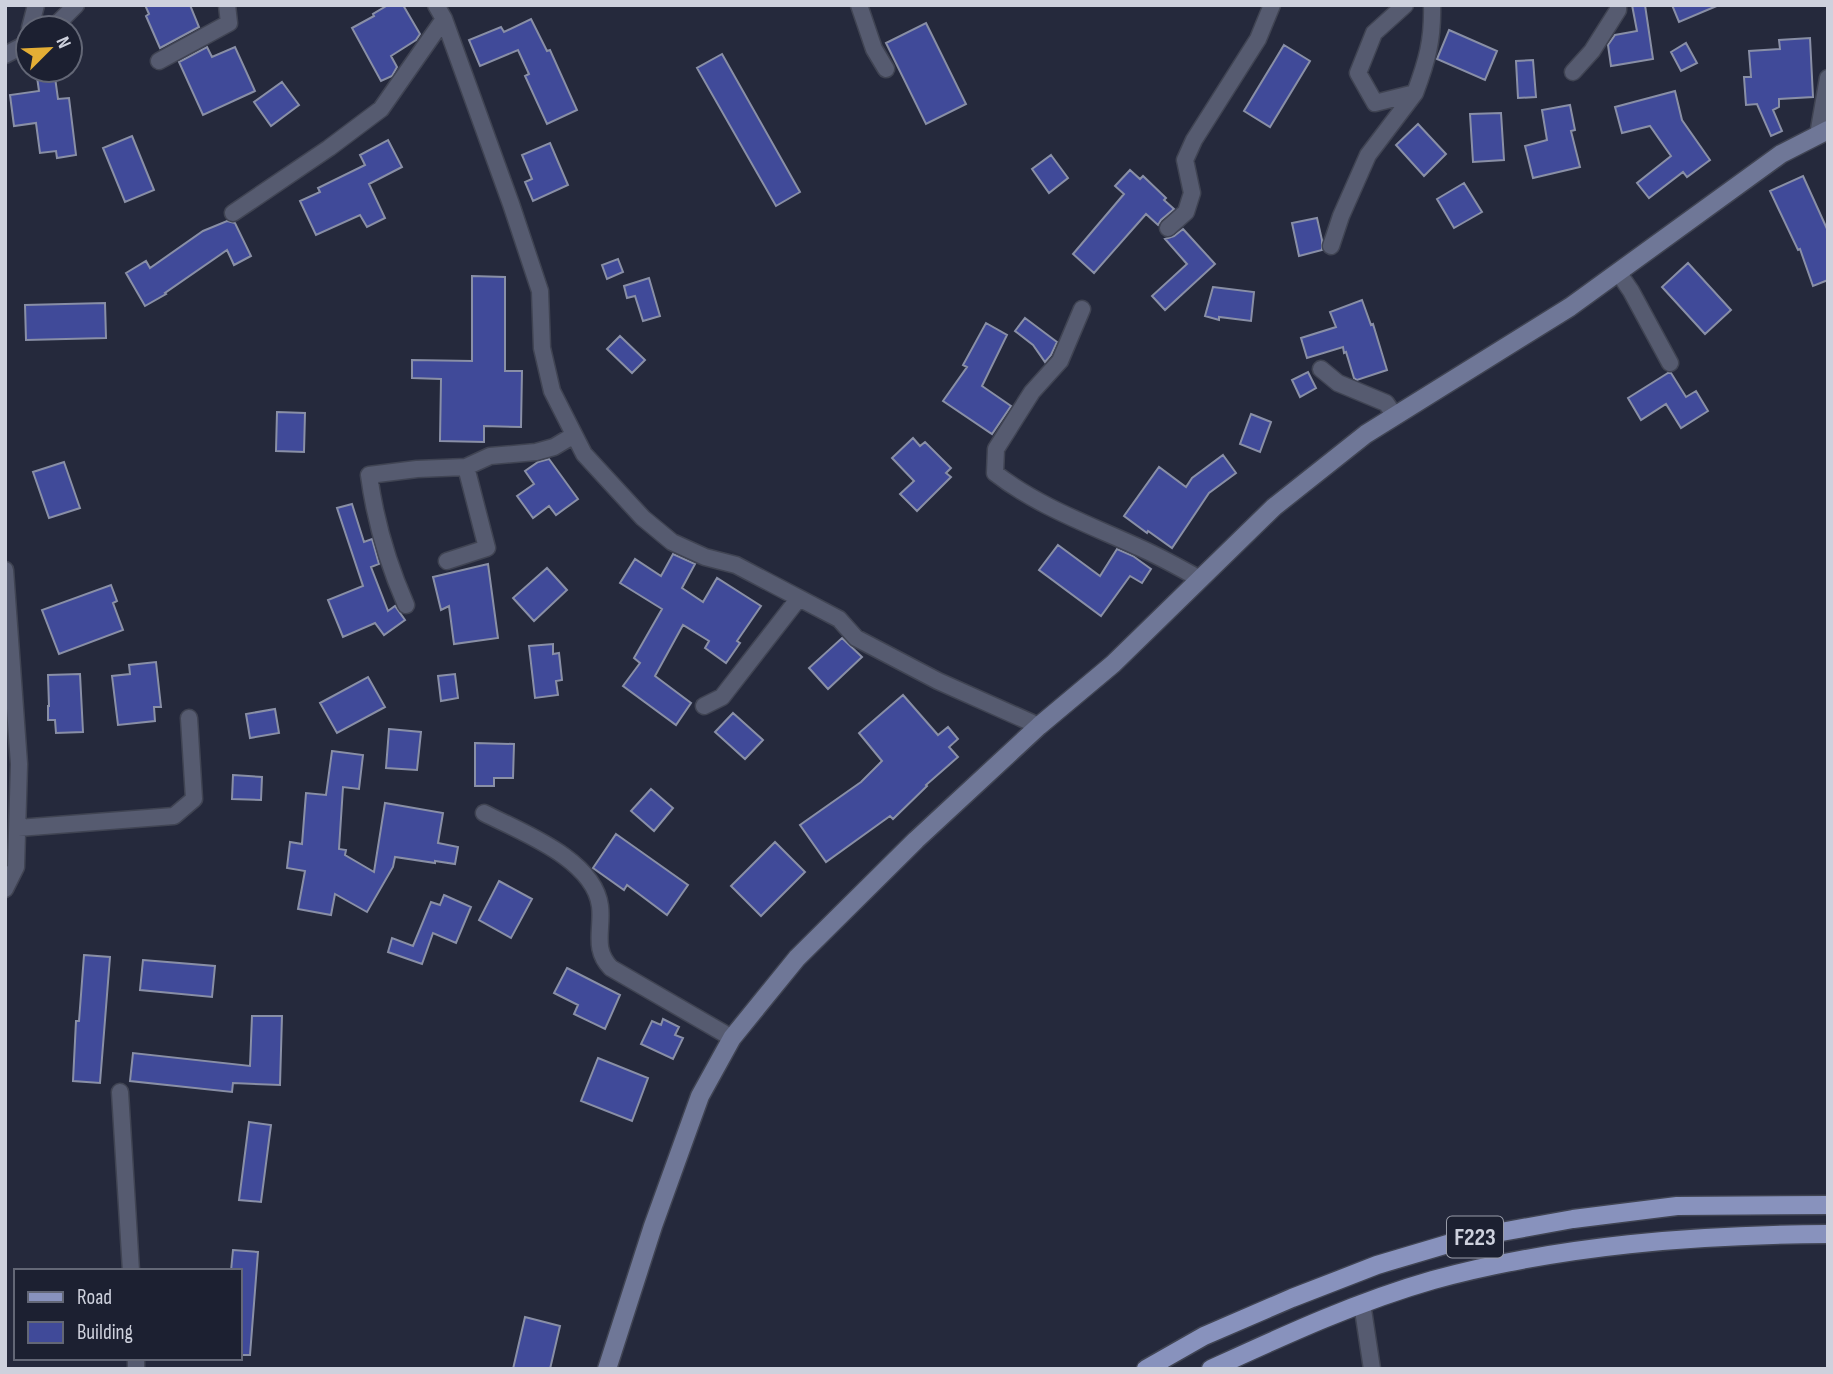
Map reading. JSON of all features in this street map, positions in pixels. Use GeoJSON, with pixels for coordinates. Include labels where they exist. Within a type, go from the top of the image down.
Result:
{"type":"FeatureCollection","features":[{"type":"Feature","properties":{"kind":"main road","name":"F223"},"geometry":{"type":"LineString","coordinates":[[1146,1369],[1204,1336],[1292,1298],[1377,1265],[1468,1238],[1573,1219],[1677,1206],[1828,1205]]}},
{"type":"Feature","properties":{"kind":"main road","name":"F223"},"geometry":{"type":"LineString","coordinates":[[1211,1369],[1362,1303],[1430,1281],[1495,1265],[1589,1248],[1676,1239],[1828,1234]]}},
{"type":"Feature","properties":{"kind":"street"},"geometry":{"type":"LineString","coordinates":[[159,61],[229,23],[227,5]]}},
{"type":"Feature","properties":{"kind":"street"},"geometry":{"type":"LineString","coordinates":[[859,5],[874,49],[886,69]]}},
{"type":"Feature","properties":{"kind":"street"},"geometry":{"type":"LineString","coordinates":[[1168,228],[1186,212],[1192,193],[1185,160],[1189,150],[1258,40],[1272,5]]}},
{"type":"Feature","properties":{"kind":"street"},"geometry":{"type":"LineString","coordinates":[[1405,5],[1374,33],[1358,73],[1375,103],[1415,93]]}},
{"type":"Feature","properties":{"kind":"street"},"geometry":{"type":"LineString","coordinates":[[1331,246],[1368,155],[1415,93],[1428,58],[1432,5]]}},
{"type":"Feature","properties":{"kind":"street"},"geometry":{"type":"LineString","coordinates":[[1573,72],[1592,51],[1618,10],[1618,5]]}},
{"type":"Feature","properties":{"kind":"street"},"geometry":{"type":"LineString","coordinates":[[233,213],[329,148],[381,108],[440,12]]}},
{"type":"Feature","properties":{"kind":"street"},"geometry":{"type":"LineString","coordinates":[[440,12],[533,266],[540,290],[542,348],[552,391],[584,454],[643,518],[672,542],[705,557],[736,565],[839,620],[856,638],[938,681],[1039,726]]}},
{"type":"Feature","properties":{"kind":"street"},"geometry":{"type":"LineString","coordinates":[[607,1369],[653,1226],[700,1096],[732,1038],[797,958],[916,840],[1039,726],[1113,664],[1274,507],[1366,434],[1570,307],[1781,154],[1823,133],[1828,78]]}},
{"type":"Feature","properties":{"kind":"street"},"geometry":{"type":"LineString","coordinates":[[1618,272],[1670,363]]}},
{"type":"Feature","properties":{"kind":"street"},"geometry":{"type":"LineString","coordinates":[[1082,309],[1060,361],[1031,392],[996,449],[996,473],[1015,489],[1142,548],[1200,579]]}},
{"type":"Feature","properties":{"kind":"street"},"geometry":{"type":"LineString","coordinates":[[1321,369],[1338,383],[1386,403],[1395,416]]}},
{"type":"Feature","properties":{"kind":"street"},"geometry":{"type":"LineString","coordinates":[[406,605],[390,563],[373,504],[369,475],[466,467],[490,456],[536,452],[554,447],[574,435]]}},
{"type":"Feature","properties":{"kind":"street"},"geometry":{"type":"LineString","coordinates":[[447,561],[487,548],[466,467]]}},
{"type":"Feature","properties":{"kind":"street"},"geometry":{"type":"LineString","coordinates":[[5,570],[19,764],[16,867],[5,889]]}},
{"type":"Feature","properties":{"kind":"street"},"geometry":{"type":"LineString","coordinates":[[704,706],[722,697],[799,598]]}},
{"type":"Feature","properties":{"kind":"street"},"geometry":{"type":"LineString","coordinates":[[18,828],[174,816],[194,799],[189,718]]}},
{"type":"Feature","properties":{"kind":"street"},"geometry":{"type":"LineString","coordinates":[[484,813],[561,853],[588,878],[600,905],[600,951],[611,968],[732,1038]]}},
{"type":"Feature","properties":{"kind":"street"},"geometry":{"type":"LineString","coordinates":[[120,1092],[131,1269]]}},
{"type":"Feature","properties":{"kind":"street"},"geometry":{"type":"LineString","coordinates":[[1362,1303],[1372,1369]]}},
{"type":"Feature","properties":{"kind":"building"},"geometry":{"type":"Polygon","coordinates":[[[145,5],[190,5],[199,27],[160,48],[146,16],[149,14],[145,5]]]}},
{"type":"Feature","properties":{"kind":"building"},"geometry":{"type":"Polygon","coordinates":[[[388,5],[403,5],[420,34],[416,40],[391,56],[397,67],[392,76],[381,81],[352,28],[388,5]]]}},
{"type":"Feature","properties":{"kind":"building"},"geometry":{"type":"Polygon","coordinates":[[[1632,5],[1645,5],[1653,59],[1611,66],[1608,45],[1615,35],[1637,31],[1632,5]]]}},
{"type":"Feature","properties":{"kind":"building"},"geometry":{"type":"Polygon","coordinates":[[[1672,5],[1719,5],[1679,22],[1672,5]]]}},
{"type":"Feature","properties":{"kind":"building"},"geometry":{"type":"Polygon","coordinates":[[[531,19],[547,51],[550,50],[577,110],[547,124],[525,76],[529,74],[518,50],[480,66],[469,40],[501,27],[504,32],[531,19]]]}},
{"type":"Feature","properties":{"kind":"building"},"geometry":{"type":"Polygon","coordinates":[[[926,23],[966,104],[926,124],[886,43],[926,23]]]}},
{"type":"Feature","properties":{"kind":"building"},"geometry":{"type":"Polygon","coordinates":[[[1449,30],[1497,51],[1485,80],[1437,59],[1449,30]]]}},
{"type":"Feature","properties":{"kind":"building"},"geometry":{"type":"Polygon","coordinates":[[[1810,38],[1813,97],[1779,99],[1779,107],[1773,110],[1782,131],[1771,136],[1757,104],[1746,105],[1744,77],[1751,77],[1749,51],[1780,49],[1779,40],[1810,38]]]}},
{"type":"Feature","properties":{"kind":"building"},"geometry":{"type":"Polygon","coordinates":[[[1686,43],[1697,63],[1681,71],[1671,52],[1686,43]]]}},
{"type":"Feature","properties":{"kind":"building"},"geometry":{"type":"Polygon","coordinates":[[[1284,45],[1310,61],[1270,127],[1244,111],[1284,45]]]}},
{"type":"Feature","properties":{"kind":"building"},"geometry":{"type":"Polygon","coordinates":[[[207,47],[212,57],[235,47],[255,91],[203,115],[179,62],[207,47]]]}},
{"type":"Feature","properties":{"kind":"building"},"geometry":{"type":"Polygon","coordinates":[[[722,54],[800,192],[776,206],[697,68],[722,54]]]}},
{"type":"Feature","properties":{"kind":"building"},"geometry":{"type":"Polygon","coordinates":[[[1533,60],[1536,97],[1518,98],[1516,61],[1533,60]]]}},
{"type":"Feature","properties":{"kind":"building"},"geometry":{"type":"Polygon","coordinates":[[[282,82],[299,105],[271,126],[254,102],[282,82]]]}},
{"type":"Feature","properties":{"kind":"building"},"geometry":{"type":"Polygon","coordinates":[[[38,84],[56,84],[58,99],[69,98],[76,155],[57,158],[56,151],[40,153],[36,123],[14,126],[10,95],[39,91],[38,84]]]}},
{"type":"Feature","properties":{"kind":"building"},"geometry":{"type":"Polygon","coordinates":[[[1675,91],[1682,120],[1710,160],[1687,177],[1683,172],[1649,198],[1637,183],[1671,156],[1650,126],[1622,133],[1615,107],[1675,91]]]}},
{"type":"Feature","properties":{"kind":"building"},"geometry":{"type":"Polygon","coordinates":[[[1570,105],[1575,130],[1571,131],[1580,167],[1533,178],[1525,146],[1547,140],[1542,110],[1570,105]]]}},
{"type":"Feature","properties":{"kind":"building"},"geometry":{"type":"Polygon","coordinates":[[[1501,113],[1504,160],[1473,162],[1470,114],[1501,113]]]}},
{"type":"Feature","properties":{"kind":"building"},"geometry":{"type":"Polygon","coordinates":[[[1418,124],[1446,154],[1424,176],[1396,145],[1418,124]]]}},
{"type":"Feature","properties":{"kind":"building"},"geometry":{"type":"Polygon","coordinates":[[[132,136],[154,190],[125,202],[103,148],[132,136]]]}},
{"type":"Feature","properties":{"kind":"building"},"geometry":{"type":"Polygon","coordinates":[[[388,140],[402,167],[369,184],[385,218],[367,227],[360,215],[316,235],[300,201],[320,192],[318,188],[365,165],[360,155],[388,140]]]}},
{"type":"Feature","properties":{"kind":"building"},"geometry":{"type":"Polygon","coordinates":[[[550,143],[568,185],[533,201],[525,182],[532,179],[522,155],[550,143]]]}},
{"type":"Feature","properties":{"kind":"building"},"geometry":{"type":"Polygon","coordinates":[[[1051,155],[1068,178],[1049,193],[1032,169],[1051,155]]]}},
{"type":"Feature","properties":{"kind":"building"},"geometry":{"type":"Polygon","coordinates":[[[1130,170],[1140,179],[1143,176],[1174,209],[1158,225],[1146,214],[1094,273],[1073,254],[1124,194],[1115,186],[1130,170]]]}},
{"type":"Feature","properties":{"kind":"building"},"geometry":{"type":"Polygon","coordinates":[[[1803,176],[1828,231],[1828,280],[1813,286],[1800,249],[1798,250],[1770,191],[1803,176]]]}},
{"type":"Feature","properties":{"kind":"building"},"geometry":{"type":"Polygon","coordinates":[[[1464,183],[1482,212],[1454,228],[1437,199],[1464,183]]]}},
{"type":"Feature","properties":{"kind":"building"},"geometry":{"type":"Polygon","coordinates":[[[1317,218],[1322,250],[1299,256],[1292,223],[1317,218]]]}},
{"type":"Feature","properties":{"kind":"building"},"geometry":{"type":"Polygon","coordinates":[[[227,221],[235,223],[251,256],[234,265],[227,250],[145,306],[126,273],[146,261],[150,268],[203,231],[227,221]]]}},
{"type":"Feature","properties":{"kind":"building"},"geometry":{"type":"Polygon","coordinates":[[[1183,229],[1215,264],[1165,310],[1152,296],[1187,264],[1165,239],[1183,229]]]}},
{"type":"Feature","properties":{"kind":"building"},"geometry":{"type":"Polygon","coordinates":[[[618,259],[623,272],[607,279],[602,265],[618,259]]]}},
{"type":"Feature","properties":{"kind":"building"},"geometry":{"type":"Polygon","coordinates":[[[1688,263],[1731,310],[1705,334],[1662,287],[1688,263]]]}},
{"type":"Feature","properties":{"kind":"building"},"geometry":{"type":"Polygon","coordinates":[[[472,276],[505,277],[505,371],[522,371],[521,427],[484,426],[484,442],[440,441],[441,379],[412,378],[412,360],[472,361],[472,276]]]}},
{"type":"Feature","properties":{"kind":"building"},"geometry":{"type":"Polygon","coordinates":[[[649,278],[660,316],[643,321],[635,296],[627,298],[624,286],[649,278]]]}},
{"type":"Feature","properties":{"kind":"building"},"geometry":{"type":"Polygon","coordinates":[[[1213,287],[1254,292],[1251,321],[1219,317],[1219,320],[1205,316],[1213,287]]]}},
{"type":"Feature","properties":{"kind":"building"},"geometry":{"type":"Polygon","coordinates":[[[1362,300],[1371,325],[1373,324],[1387,370],[1357,380],[1343,347],[1307,358],[1301,338],[1336,327],[1330,312],[1362,300]]]}},
{"type":"Feature","properties":{"kind":"building"},"geometry":{"type":"Polygon","coordinates":[[[105,303],[106,338],[26,340],[25,305],[105,303]]]}},
{"type":"Feature","properties":{"kind":"building"},"geometry":{"type":"Polygon","coordinates":[[[1025,318],[1057,342],[1045,362],[1033,345],[1015,331],[1025,318]]]}},
{"type":"Feature","properties":{"kind":"building"},"geometry":{"type":"Polygon","coordinates":[[[986,323],[1007,335],[982,386],[1011,406],[992,434],[943,401],[967,367],[963,365],[986,323]]]}},
{"type":"Feature","properties":{"kind":"building"},"geometry":{"type":"Polygon","coordinates":[[[620,336],[645,360],[632,373],[607,349],[620,336]]]}},
{"type":"Feature","properties":{"kind":"building"},"geometry":{"type":"Polygon","coordinates":[[[1308,372],[1316,388],[1300,397],[1292,380],[1308,372]]]}},
{"type":"Feature","properties":{"kind":"building"},"geometry":{"type":"Polygon","coordinates":[[[1671,373],[1686,397],[1696,391],[1708,411],[1681,428],[1666,404],[1641,420],[1628,398],[1671,373]]]}},
{"type":"Feature","properties":{"kind":"building"},"geometry":{"type":"Polygon","coordinates":[[[277,412],[305,413],[304,452],[276,451],[277,412]]]}},
{"type":"Feature","properties":{"kind":"building"},"geometry":{"type":"Polygon","coordinates":[[[1251,414],[1271,422],[1260,452],[1240,444],[1251,414]]]}},
{"type":"Feature","properties":{"kind":"building"},"geometry":{"type":"Polygon","coordinates":[[[913,438],[920,446],[925,442],[951,468],[946,473],[951,477],[917,511],[900,494],[914,481],[892,458],[913,438]]]}},
{"type":"Feature","properties":{"kind":"building"},"geometry":{"type":"Polygon","coordinates":[[[1223,455],[1236,473],[1209,493],[1172,548],[1124,516],[1159,467],[1186,487],[1192,478],[1223,455]]]}},
{"type":"Feature","properties":{"kind":"building"},"geometry":{"type":"Polygon","coordinates":[[[549,459],[578,499],[556,515],[549,506],[533,518],[517,496],[534,484],[525,471],[538,462],[549,459]]]}},
{"type":"Feature","properties":{"kind":"building"},"geometry":{"type":"Polygon","coordinates":[[[64,462],[80,508],[49,518],[33,472],[64,462]]]}},
{"type":"Feature","properties":{"kind":"building"},"geometry":{"type":"Polygon","coordinates":[[[352,504],[364,542],[372,539],[379,564],[371,567],[388,611],[395,606],[405,620],[384,635],[375,623],[343,637],[328,600],[363,586],[337,508],[352,504]]]}},
{"type":"Feature","properties":{"kind":"building"},"geometry":{"type":"Polygon","coordinates":[[[1058,545],[1100,576],[1117,549],[1151,569],[1142,583],[1130,576],[1101,616],[1039,570],[1058,545]]]}},
{"type":"Feature","properties":{"kind":"building"},"geometry":{"type":"Polygon","coordinates":[[[673,554],[695,564],[682,588],[703,602],[717,578],[761,606],[737,641],[740,643],[726,663],[705,648],[709,641],[683,625],[655,676],[691,703],[676,725],[623,686],[640,663],[634,658],[662,609],[620,583],[635,559],[661,576],[673,554]]]}},
{"type":"Feature","properties":{"kind":"building"},"geometry":{"type":"Polygon","coordinates":[[[488,564],[498,638],[454,644],[449,606],[441,610],[433,577],[488,564]]]}},
{"type":"Feature","properties":{"kind":"building"},"geometry":{"type":"Polygon","coordinates":[[[547,568],[567,590],[534,621],[513,598],[547,568]]]}},
{"type":"Feature","properties":{"kind":"building"},"geometry":{"type":"Polygon","coordinates":[[[111,585],[117,601],[113,603],[123,630],[59,654],[42,610],[111,585]]]}},
{"type":"Feature","properties":{"kind":"building"},"geometry":{"type":"Polygon","coordinates":[[[842,638],[862,657],[828,689],[809,668],[842,638]]]}},
{"type":"Feature","properties":{"kind":"building"},"geometry":{"type":"Polygon","coordinates":[[[553,644],[553,654],[559,653],[562,680],[556,681],[558,695],[535,698],[529,646],[553,644]]]}},
{"type":"Feature","properties":{"kind":"building"},"geometry":{"type":"Polygon","coordinates":[[[156,662],[161,707],[154,707],[155,721],[118,725],[112,676],[130,674],[129,665],[156,662]]]}},
{"type":"Feature","properties":{"kind":"building"},"geometry":{"type":"Polygon","coordinates":[[[80,674],[83,732],[56,733],[55,720],[48,720],[48,675],[80,674]]]}},
{"type":"Feature","properties":{"kind":"building"},"geometry":{"type":"Polygon","coordinates":[[[455,674],[458,698],[441,701],[438,676],[455,674]]]}},
{"type":"Feature","properties":{"kind":"building"},"geometry":{"type":"Polygon","coordinates":[[[368,677],[385,707],[337,733],[320,703],[368,677]]]}},
{"type":"Feature","properties":{"kind":"building"},"geometry":{"type":"Polygon","coordinates":[[[903,695],[938,735],[948,727],[958,739],[949,747],[958,757],[893,819],[890,816],[826,862],[800,825],[861,782],[882,761],[859,733],[903,695]]]}},
{"type":"Feature","properties":{"kind":"building"},"geometry":{"type":"Polygon","coordinates":[[[275,709],[279,733],[250,738],[246,714],[275,709]]]}},
{"type":"Feature","properties":{"kind":"building"},"geometry":{"type":"Polygon","coordinates":[[[733,713],[763,740],[745,759],[715,732],[733,713]]]}},
{"type":"Feature","properties":{"kind":"building"},"geometry":{"type":"Polygon","coordinates":[[[389,729],[421,732],[417,770],[386,768],[389,729]]]}},
{"type":"Feature","properties":{"kind":"building"},"geometry":{"type":"Polygon","coordinates":[[[475,743],[514,744],[513,778],[494,778],[494,786],[475,786],[475,743]]]}},
{"type":"Feature","properties":{"kind":"building"},"geometry":{"type":"Polygon","coordinates":[[[332,751],[363,755],[359,789],[343,787],[339,849],[346,850],[345,855],[374,872],[385,803],[443,813],[438,843],[458,847],[455,864],[395,857],[393,867],[367,912],[335,894],[331,915],[298,909],[305,871],[287,868],[290,842],[302,844],[306,793],[326,795],[332,751]]]}},
{"type":"Feature","properties":{"kind":"building"},"geometry":{"type":"Polygon","coordinates":[[[233,775],[262,777],[261,800],[232,799],[233,775]]]}},
{"type":"Feature","properties":{"kind":"building"},"geometry":{"type":"Polygon","coordinates":[[[651,789],[673,808],[654,831],[631,811],[651,789]]]}},
{"type":"Feature","properties":{"kind":"building"},"geometry":{"type":"Polygon","coordinates":[[[616,834],[688,885],[667,915],[627,885],[624,890],[593,868],[616,834]]]}},
{"type":"Feature","properties":{"kind":"building"},"geometry":{"type":"Polygon","coordinates":[[[775,842],[805,872],[761,916],[731,886],[775,842]]]}},
{"type":"Feature","properties":{"kind":"building"},"geometry":{"type":"Polygon","coordinates":[[[499,881],[532,899],[511,938],[479,920],[499,881]]]}},
{"type":"Feature","properties":{"kind":"building"},"geometry":{"type":"Polygon","coordinates":[[[444,895],[471,907],[456,943],[433,933],[422,964],[388,952],[392,938],[413,946],[431,902],[440,905],[444,895]]]}},
{"type":"Feature","properties":{"kind":"building"},"geometry":{"type":"Polygon","coordinates":[[[84,955],[110,957],[100,1083],[73,1081],[76,1021],[79,1021],[84,955]]]}},
{"type":"Feature","properties":{"kind":"building"},"geometry":{"type":"Polygon","coordinates":[[[143,960],[215,966],[212,997],[140,990],[143,960]]]}},
{"type":"Feature","properties":{"kind":"building"},"geometry":{"type":"Polygon","coordinates":[[[567,968],[620,995],[605,1029],[574,1014],[578,1005],[554,993],[567,968]]]}},
{"type":"Feature","properties":{"kind":"building"},"geometry":{"type":"Polygon","coordinates":[[[252,1016],[282,1016],[280,1085],[233,1083],[232,1092],[130,1081],[133,1053],[250,1066],[252,1016]]]}},
{"type":"Feature","properties":{"kind":"building"},"geometry":{"type":"Polygon","coordinates":[[[663,1019],[679,1027],[675,1035],[683,1038],[673,1059],[641,1044],[652,1021],[661,1025],[663,1019]]]}},
{"type":"Feature","properties":{"kind":"building"},"geometry":{"type":"Polygon","coordinates":[[[598,1058],[648,1078],[632,1121],[581,1101],[598,1058]]]}},
{"type":"Feature","properties":{"kind":"building"},"geometry":{"type":"Polygon","coordinates":[[[249,1122],[271,1125],[261,1202],[239,1200],[249,1122]]]}},
{"type":"Feature","properties":{"kind":"building"},"geometry":{"type":"Polygon","coordinates":[[[233,1250],[258,1252],[250,1355],[242,1355],[242,1269],[231,1269],[233,1250]]]}},
{"type":"Feature","properties":{"kind":"building"},"geometry":{"type":"Polygon","coordinates":[[[525,1317],[560,1326],[550,1369],[513,1369],[525,1317]]]}}]}
